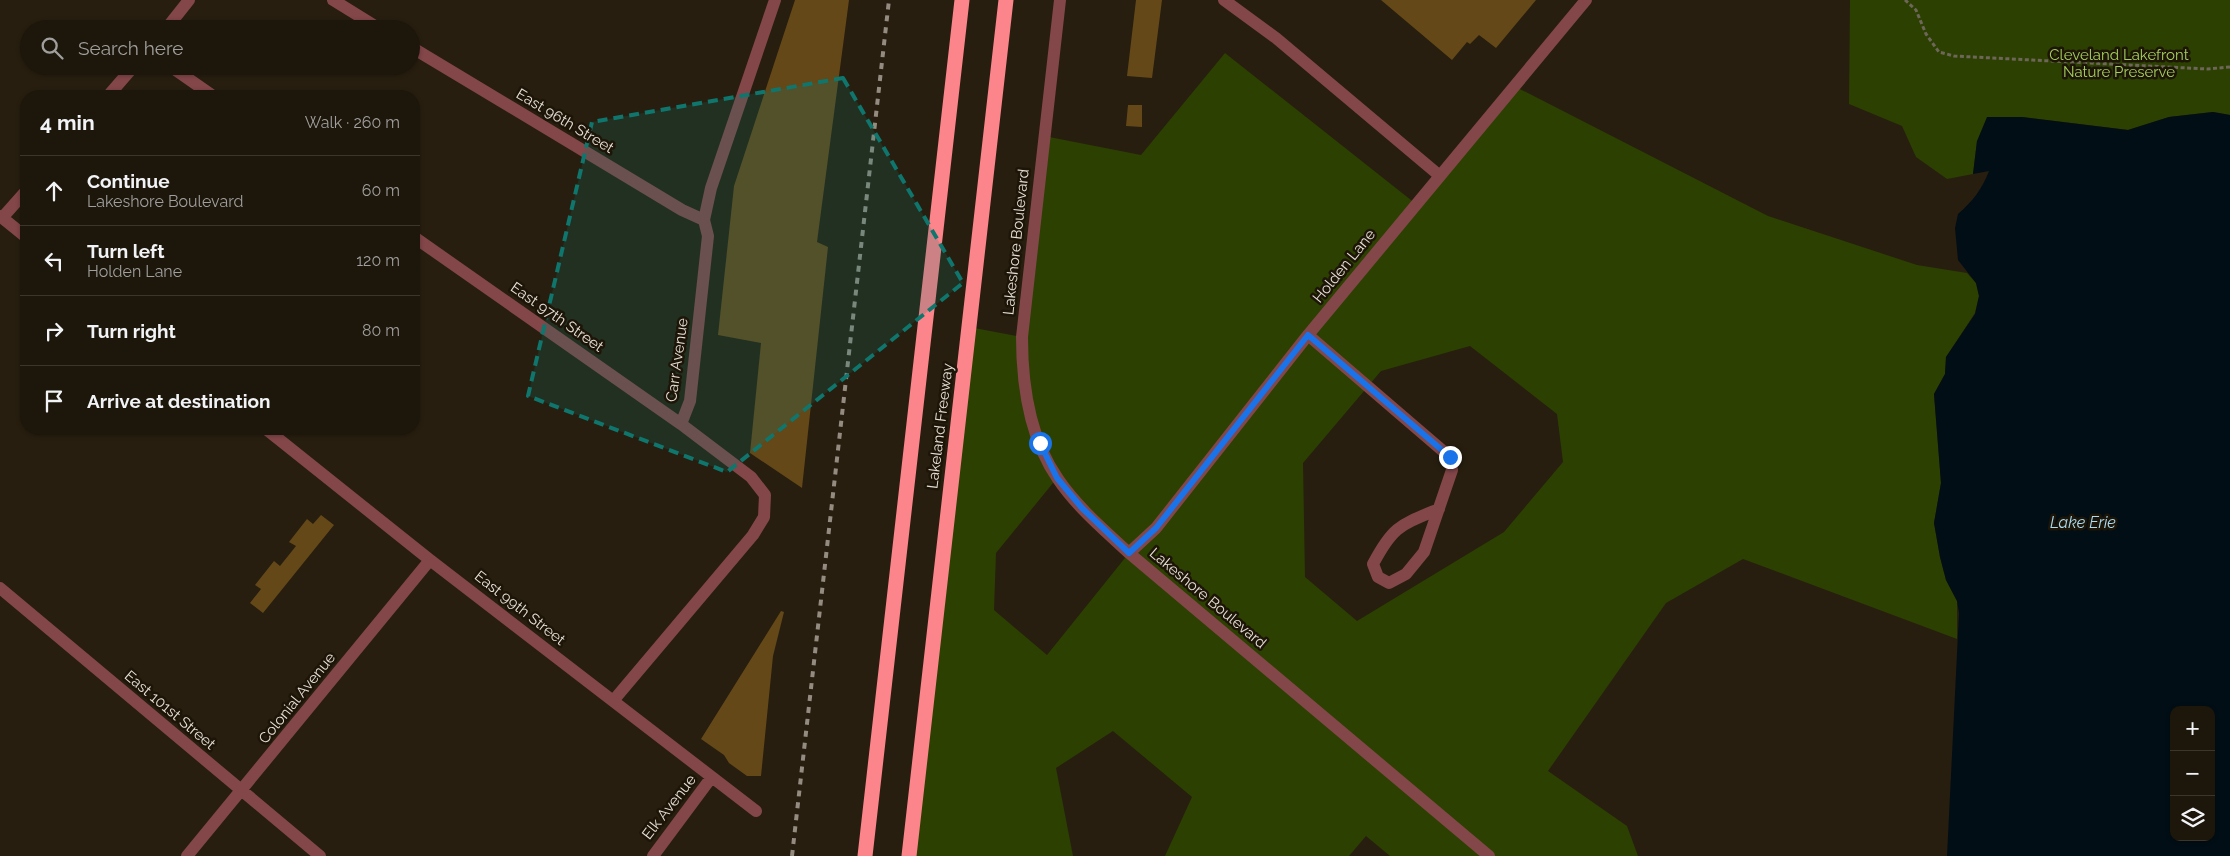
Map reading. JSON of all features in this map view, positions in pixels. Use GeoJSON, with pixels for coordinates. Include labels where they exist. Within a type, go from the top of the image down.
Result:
{"type":"FeatureCollection","features":[{"type":"Feature","properties":{"kind":"highway","name":"Lakeland Freeway"},"geometry":{"type":"LineString","coordinates":[[866,856],[962,0]]}},
{"type":"Feature","properties":{"kind":"highway","name":"Lakeland Freeway"},"geometry":{"type":"LineString","coordinates":[[909,856],[1006,0]]}},
{"type":"Feature","properties":{"kind":"street"},"geometry":{"type":"LineString","coordinates":[[173,20],[189,0]]}},
{"type":"Feature","properties":{"kind":"street"},"geometry":{"type":"LineString","coordinates":[[332,0],[365,20]]}},
{"type":"Feature","properties":{"kind":"street","name":"Carr Avenue"},"geometry":{"type":"LineString","coordinates":[[613,701],[753,535],[764,517],[765,495],[751,477],[681,424],[690,401],[708,236],[704,220],[711,188],[775,0]]}},
{"type":"Feature","properties":{"kind":"street","name":"Lakeshore Boulevard"},"geometry":{"type":"LineString","coordinates":[[1060,0],[1022,337],[1022,372],[1028,404],[1040,443],[1057,478],[1082,508],[1129,553],[1489,856]]}},
{"type":"Feature","properties":{"kind":"street"},"geometry":{"type":"LineString","coordinates":[[1224,0],[1276,38],[1440,176]]}},
{"type":"Feature","properties":{"kind":"street","name":"Holden Lane"},"geometry":{"type":"LineString","coordinates":[[1129,553],[1156,528],[1308,335],[1586,0]]}},
{"type":"Feature","properties":{"kind":"street","name":"East 96th Street"},"geometry":{"type":"LineString","coordinates":[[420,52],[682,210],[704,220]]}},
{"type":"Feature","properties":{"kind":"street"},"geometry":{"type":"LineString","coordinates":[[113,90],[126,75]]}},
{"type":"Feature","properties":{"kind":"street"},"geometry":{"type":"LineString","coordinates":[[183,75],[204,90]]}},
{"type":"Feature","properties":{"kind":"street"},"geometry":{"type":"LineString","coordinates":[[20,197],[1,217],[20,232]]}},
{"type":"Feature","properties":{"kind":"street","name":"East 97th Street"},"geometry":{"type":"LineString","coordinates":[[420,241],[681,424]]}},
{"type":"Feature","properties":{"kind":"street"},"geometry":{"type":"LineString","coordinates":[[1308,335],[1450,457],[1452,470],[1439,509],[1424,552],[1406,574],[1389,583],[1378,577],[1373,564],[1385,541],[1401,525],[1439,509]]}},
{"type":"Feature","properties":{"kind":"street","name":"East 99th Street"},"geometry":{"type":"LineString","coordinates":[[274,435],[430,560],[756,811]]}},
{"type":"Feature","properties":{"kind":"street","name":"Colonial Avenue"},"geometry":{"type":"LineString","coordinates":[[187,856],[430,560]]}},
{"type":"Feature","properties":{"kind":"street","name":"East 101st Street"},"geometry":{"type":"LineString","coordinates":[[0,588],[320,856]]}},
{"type":"Feature","properties":{"kind":"street","name":"Elk Avenue"},"geometry":{"type":"LineString","coordinates":[[653,856],[712,778]]}},
{"type":"Feature","properties":{"kind":"path"},"geometry":{"type":"LineString","coordinates":[[1905,0],[1916,10],[1926,34],[1939,52],[1954,56],[2207,69],[2230,67]]}},
{"type":"Feature","properties":{"kind":"highlighted area"},"geometry":{"type":"Polygon","coordinates":[[[843,78],[963,283],[727,472],[528,396],[592,122],[843,78]]]}},
{"type":"Feature","properties":{"kind":"green space","name":"Cleveland Lakefront Nature Preserve"},"geometry":{"type":"Polygon","coordinates":[[[1850,0],[2230,0],[2230,115],[2213,112],[2169,117],[2128,130],[2022,117],[1977,141],[1973,174],[1947,179],[1916,157],[1902,126],[1849,104],[1850,0]]]}},
{"type":"Feature","properties":{"kind":"green space"},"geometry":{"type":"Polygon","coordinates":[[[1225,53],[1416,204],[1514,86],[1768,216],[1917,265],[1967,273],[1976,283],[1979,296],[1975,313],[1946,357],[1945,374],[1934,394],[1941,483],[1934,523],[1946,580],[1957,601],[1957,639],[1743,559],[1666,603],[1548,771],[1627,826],[1638,856],[1390,856],[1366,836],[1349,856],[1165,856],[1192,797],[1113,731],[1056,768],[1073,856],[909,856],[969,327],[1022,337],[1044,136],[1141,155],[1225,53]],[[1470,346],[1381,371],[1303,463],[1305,577],[1357,621],[1504,532],[1563,462],[1557,414],[1470,346]],[[1057,478],[996,553],[994,610],[1047,655],[1129,553],[1057,478]]]}},
{"type":"Feature","properties":{"kind":"water","name":"Lake Erie"},"geometry":{"type":"Polygon","coordinates":[[[2213,112],[2230,115],[2230,856],[1947,856],[1959,613],[1957,601],[1946,580],[1934,523],[1941,483],[1934,394],[1945,374],[1946,357],[1975,314],[1979,296],[1976,283],[1958,260],[1955,228],[1958,214],[1976,194],[1989,171],[1973,174],[1977,141],[1987,117],[2022,117],[2128,130],[2169,117],[2213,112]]]}},
{"type":"Feature","properties":{"kind":"building"},"geometry":{"type":"Polygon","coordinates":[[[795,0],[849,0],[817,242],[828,247],[802,488],[750,453],[761,343],[718,335],[734,186],[795,0]]]}},
{"type":"Feature","properties":{"kind":"building"},"geometry":{"type":"Polygon","coordinates":[[[1136,0],[1162,0],[1152,78],[1127,76],[1136,0]]]}},
{"type":"Feature","properties":{"kind":"building"},"geometry":{"type":"Polygon","coordinates":[[[1381,0],[1536,0],[1496,48],[1479,35],[1470,44],[1467,42],[1452,60],[1381,0]]]}},
{"type":"Feature","properties":{"kind":"building"},"geometry":{"type":"Polygon","coordinates":[[[1128,105],[1142,105],[1142,127],[1126,126],[1128,105]]]}},
{"type":"Feature","properties":{"kind":"building"},"geometry":{"type":"Polygon","coordinates":[[[321,515],[334,525],[263,613],[250,603],[261,589],[255,585],[274,561],[280,566],[296,546],[289,542],[307,519],[313,524],[321,515]]]}},
{"type":"Feature","properties":{"kind":"building"},"geometry":{"type":"Polygon","coordinates":[[[781,611],[784,612],[773,656],[761,776],[747,776],[729,763],[724,755],[701,739],[781,611]]]}},
{"type":"Feature","properties":{"kind":"railway"},"geometry":{"type":"LineString","coordinates":[[792,856],[889,0]]}},
{"type":"Feature","properties":{"kind":"route"},"geometry":{"type":"LineString","coordinates":[[1040,443],[1057,478],[1082,508],[1129,553],[1156,528],[1308,335],[1450,457]]}}]}
